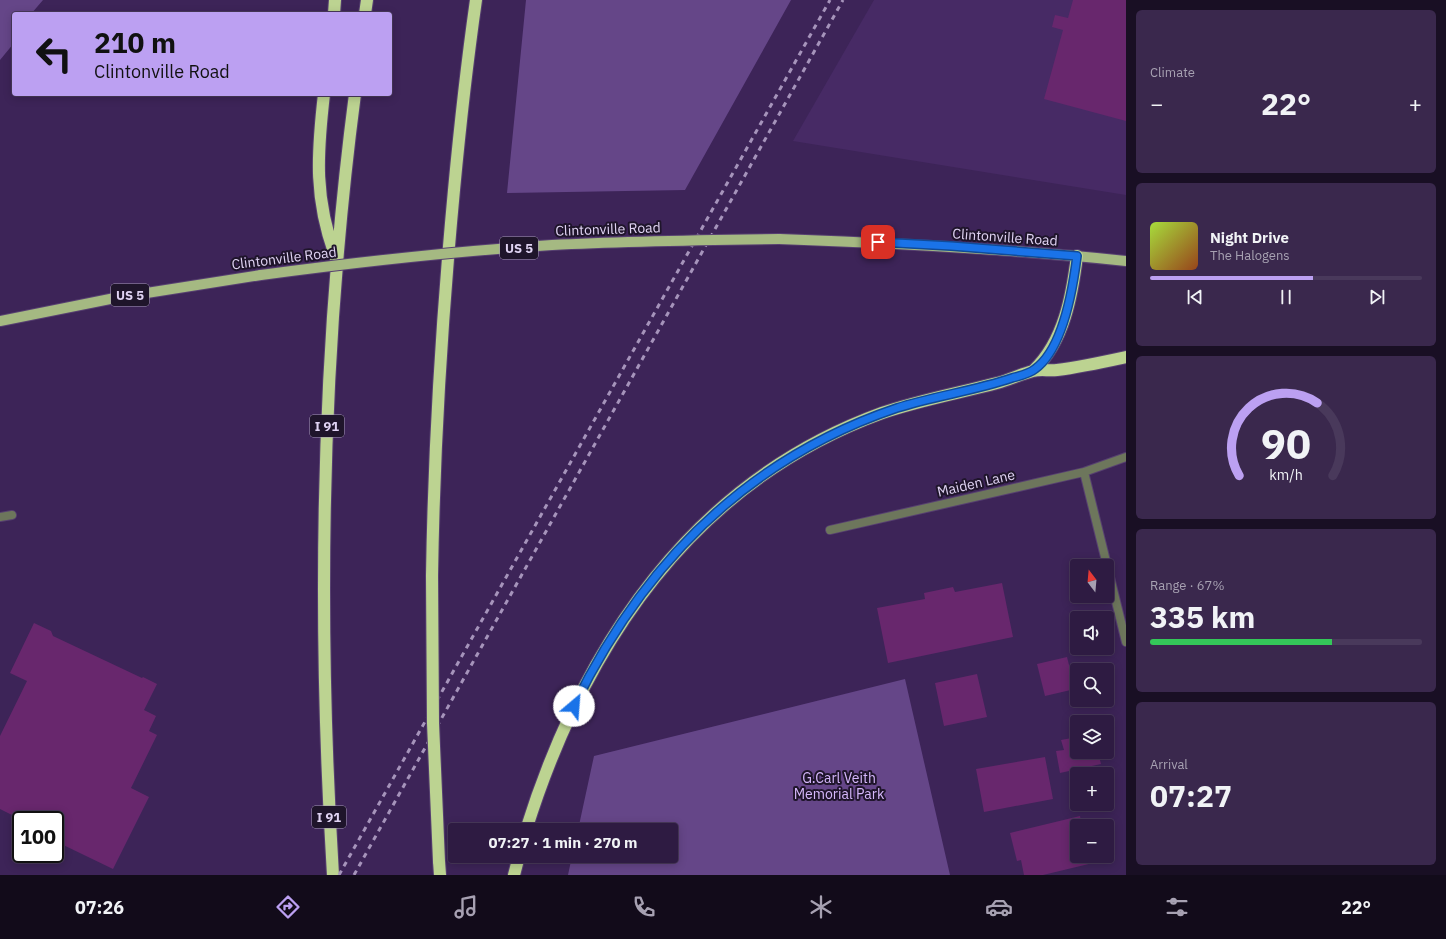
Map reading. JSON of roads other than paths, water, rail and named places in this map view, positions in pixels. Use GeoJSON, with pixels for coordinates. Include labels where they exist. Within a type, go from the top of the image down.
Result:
{"type":"FeatureCollection","features":[{"type":"Feature","properties":{"kind":"highway"},"geometry":{"type":"LineString","coordinates":[[334,12],[335,0]]}},
{"type":"Feature","properties":{"kind":"highway"},"geometry":{"type":"LineString","coordinates":[[365,12],[367,0]]}},
{"type":"Feature","properties":{"kind":"highway"},"geometry":{"type":"LineString","coordinates":[[440,875],[433,723],[432,576],[436,432],[443,316],[460,130],[476,0]]}},
{"type":"Feature","properties":{"kind":"highway"},"geometry":{"type":"LineString","coordinates":[[324,96],[319,142],[320,201],[326,229],[337,262]]}},
{"type":"Feature","properties":{"kind":"highway","name":"I 91"},"geometry":{"type":"LineString","coordinates":[[333,875],[323,638],[324,519],[328,401],[337,262],[354,96]]}},
{"type":"Feature","properties":{"kind":"highway"},"geometry":{"type":"LineString","coordinates":[[1034,370],[1050,351],[1062,324],[1072,287],[1077,256]]}},
{"type":"Feature","properties":{"kind":"highway"},"geometry":{"type":"LineString","coordinates":[[528,823],[556,746],[581,693],[614,634],[649,584],[679,548],[707,520],[748,486],[806,449],[853,425],[903,406],[929,398],[999,382],[1034,370],[1054,370],[1076,367],[1126,357]]}},
{"type":"Feature","properties":{"kind":"highway"},"geometry":{"type":"LineString","coordinates":[[514,875],[517,863]]}},
{"type":"Feature","properties":{"kind":"main road","name":"Clintonville Road"},"geometry":{"type":"LineString","coordinates":[[0,320],[115,298],[261,275],[393,259],[552,245],[778,239],[892,243],[1077,256],[1126,262]]}},
{"type":"Feature","properties":{"kind":"street","name":"Maiden Lane"},"geometry":{"type":"LineString","coordinates":[[830,530],[1084,472],[1126,457]]}},
{"type":"Feature","properties":{"kind":"street"},"geometry":{"type":"LineString","coordinates":[[1084,472],[1126,642]]}},
{"type":"Feature","properties":{"kind":"street"},"geometry":{"type":"LineString","coordinates":[[0,517],[12,515]]}},
{"type":"Feature","properties":{"kind":"railway"},"geometry":{"type":"LineString","coordinates":[[339,875],[830,0]]}},
{"type":"Feature","properties":{"kind":"railway"},"geometry":{"type":"LineString","coordinates":[[354,875],[843,0]]}},
{"type":"Feature","properties":{"kind":"park label","name":"G.Carl Veith Memorial Park"},"geometry":{"type":"Point","coordinates":[839,786]}}]}
